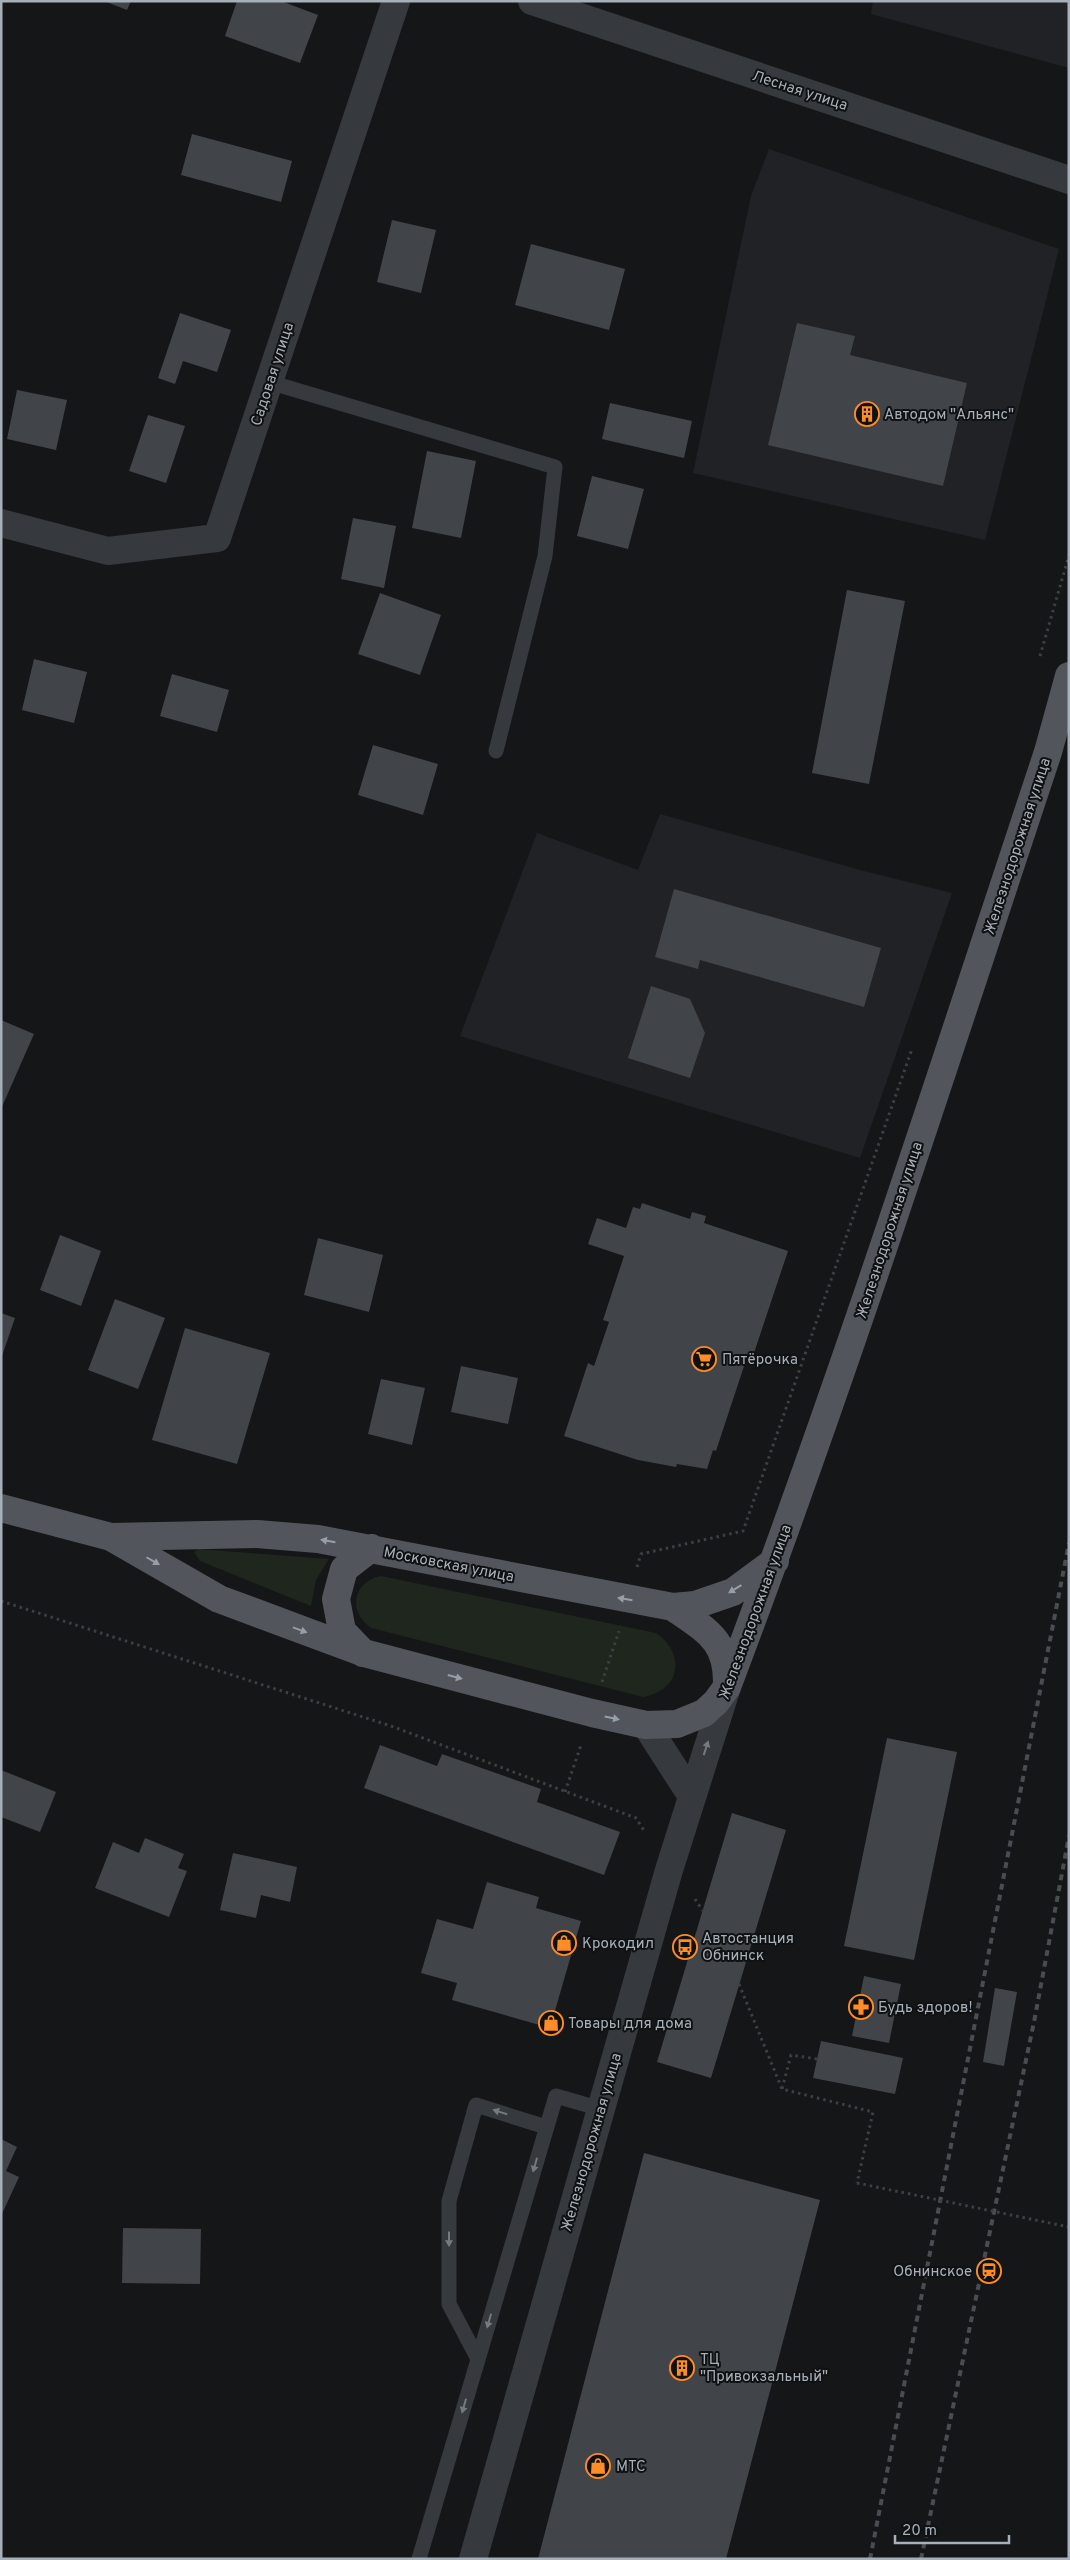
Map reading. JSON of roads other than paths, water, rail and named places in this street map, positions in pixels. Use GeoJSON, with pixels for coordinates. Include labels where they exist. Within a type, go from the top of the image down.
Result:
{"type":"FeatureCollection","features":[{"type":"Feature","properties":{"kind":"main road","name":"Железнодорожная улица"},"geometry":{"type":"LineString","coordinates":[[727,1687],[774,1561],[870,1289],[1048,752],[1069,676]]}},
{"type":"Feature","properties":{"kind":"main road","name":"Московская улица"},"geometry":{"type":"LineString","coordinates":[[1,1508],[111,1537],[219,1599],[364,1654],[592,1714],[646,1724],[677,1724],[691,1719],[716,1702],[727,1687]]}},
{"type":"Feature","properties":{"kind":"main road","name":"Московская улица"},"geometry":{"type":"LineString","coordinates":[[111,1537],[257,1534],[318,1539],[673,1607],[695,1604],[733,1592],[774,1561]]}},
{"type":"Feature","properties":{"kind":"main road"},"geometry":{"type":"LineString","coordinates":[[364,1654],[342,1631],[336,1599],[344,1569],[371,1548]]}},
{"type":"Feature","properties":{"kind":"main road"},"geometry":{"type":"LineString","coordinates":[[673,1607],[706,1631],[721,1648],[727,1664],[727,1687]]}},
{"type":"Feature","properties":{"kind":"street","name":"Садовая улица"},"geometry":{"type":"LineString","coordinates":[[1,523],[108,552],[217,538],[396,1]]}},
{"type":"Feature","properties":{"kind":"street","name":"Лесная улица"},"geometry":{"type":"LineString","coordinates":[[532,1],[1069,180]]}},
{"type":"Feature","properties":{"kind":"street","name":"Железнодорожная улица"},"geometry":{"type":"LineString","coordinates":[[473,2559],[669,1870],[691,1795],[727,1687]]}},
{"type":"Feature","properties":{"kind":"street"},"geometry":{"type":"LineString","coordinates":[[646,1724],[691,1795]]}},
{"type":"Feature","properties":{"kind":"lane"},"geometry":{"type":"LineString","coordinates":[[269,382],[555,467],[545,556],[496,751]]}},
{"type":"Feature","properties":{"kind":"lane"},"geometry":{"type":"LineString","coordinates":[[419,2559],[556,2096],[601,2109]]}},
{"type":"Feature","properties":{"kind":"lane"},"geometry":{"type":"LineString","coordinates":[[478,2359],[449,2304],[449,2201],[476,2105],[546,2127]]}},
{"type":"Feature","properties":{"kind":"railway"},"geometry":{"type":"LineString","coordinates":[[870,2559],[1069,1543]]}},
{"type":"Feature","properties":{"kind":"railway"},"geometry":{"type":"LineString","coordinates":[[921,2559],[1034,2022],[1069,1836]]}},
{"type":"Feature","properties":{"kind":"place","name":"Автодом \"Альянс\""},"geometry":{"type":"Point","coordinates":[867,414]}},
{"type":"Feature","properties":{"kind":"place","name":"Пятёрочка"},"geometry":{"type":"Point","coordinates":[704,1359]}},
{"type":"Feature","properties":{"kind":"place","name":"Крокодил"},"geometry":{"type":"Point","coordinates":[564,1943]}},
{"type":"Feature","properties":{"kind":"place","name":"Автостанция Обнинск"},"geometry":{"type":"Point","coordinates":[685,1947]}},
{"type":"Feature","properties":{"kind":"place","name":"Будь здоров!"},"geometry":{"type":"Point","coordinates":[861,2007]}},
{"type":"Feature","properties":{"kind":"place","name":"Товары для дома"},"geometry":{"type":"Point","coordinates":[551,2023]}},
{"type":"Feature","properties":{"kind":"place","name":"Обнинское"},"geometry":{"type":"Point","coordinates":[989,2271]}},
{"type":"Feature","properties":{"kind":"place","name":"ТЦ \"Привокзальный\""},"geometry":{"type":"Point","coordinates":[682,2368]}},
{"type":"Feature","properties":{"kind":"place","name":"МТС"},"geometry":{"type":"Point","coordinates":[598,2466]}}]}
